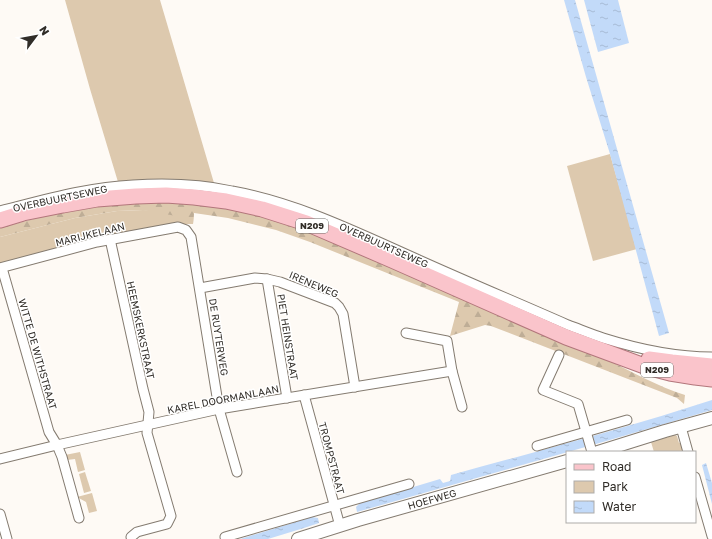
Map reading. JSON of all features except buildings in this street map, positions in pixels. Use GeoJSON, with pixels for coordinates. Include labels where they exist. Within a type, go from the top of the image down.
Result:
{"type":"FeatureCollection","features":[{"type":"Feature","properties":{"kind":"main road","name":"OVERBUURTSEWEG"},"geometry":{"type":"LineString","coordinates":[[0,220],[23,213],[63,205],[105,198],[136,196],[194,196],[262,209],[306,223],[566,337],[647,367],[670,373],[712,379]]}},
{"type":"Feature","properties":{"kind":"main road","name":"OVERBUURTSEWEG"},"geometry":{"type":"LineString","coordinates":[[605,351],[672,362],[712,366]]}},
{"type":"Feature","properties":{"kind":"street","name":"OVERBUURTSEWEG"},"geometry":{"type":"LineString","coordinates":[[0,211],[69,194],[114,186],[164,184],[197,186],[232,191],[273,201],[313,214],[360,233],[568,325],[602,338],[632,347],[688,356],[712,357]]}},
{"type":"Feature","properties":{"kind":"street","name":"MARIJKELAAN"},"geometry":{"type":"LineString","coordinates":[[1,268],[110,239],[178,226],[186,230]]}},
{"type":"Feature","properties":{"kind":"street","name":"DE RUYTERWEG"},"geometry":{"type":"LineString","coordinates":[[186,230],[191,237],[219,409],[237,472]]}},
{"type":"Feature","properties":{"kind":"street","name":"HEEMSKERKSTRAAT"},"geometry":{"type":"LineString","coordinates":[[110,239],[149,412],[147,433],[171,516],[167,524],[137,532],[131,537]]}},
{"type":"Feature","properties":{"kind":"street","name":"WITTE DE WITHSTRAAT"},"geometry":{"type":"LineString","coordinates":[[1,268],[48,432],[57,445],[62,457],[79,518]]}},
{"type":"Feature","properties":{"kind":"street","name":"IRENEWEG"},"geometry":{"type":"LineString","coordinates":[[200,288],[255,278],[267,279],[280,282],[334,303],[343,314],[355,387]]}},
{"type":"Feature","properties":{"kind":"street","name":"PIET HEINSTRAAT"},"geometry":{"type":"LineString","coordinates":[[267,279],[286,398]]}},
{"type":"Feature","properties":{"kind":"street"},"geometry":{"type":"LineString","coordinates":[[406,332],[447,341],[452,371],[462,407]]}},
{"type":"Feature","properties":{"kind":"street"},"geometry":{"type":"LineString","coordinates":[[559,355],[543,390],[578,404],[593,450],[712,418]]}},
{"type":"Feature","properties":{"kind":"street","name":"KAREL DOORMANLAAN"},"geometry":{"type":"LineString","coordinates":[[0,459],[219,409],[452,371]]}},
{"type":"Feature","properties":{"kind":"street","name":"TROMPSTRAAT"},"geometry":{"type":"LineString","coordinates":[[304,395],[340,526]]}},
{"type":"Feature","properties":{"kind":"street"},"geometry":{"type":"LineString","coordinates":[[537,446],[587,434],[627,420]]}},
{"type":"Feature","properties":{"kind":"street"},"geometry":{"type":"LineString","coordinates":[[681,427],[688,451]]}},
{"type":"Feature","properties":{"kind":"street","name":"HOEFWEG"},"geometry":{"type":"LineString","coordinates":[[298,539],[566,461]]}},
{"type":"Feature","properties":{"kind":"street"},"geometry":{"type":"LineString","coordinates":[[696,480],[712,536]]}},
{"type":"Feature","properties":{"kind":"street","name":"HOEFWEG"},"geometry":{"type":"LineString","coordinates":[[225,537],[409,484]]}},
{"type":"Feature","properties":{"kind":"street"},"geometry":{"type":"LineString","coordinates":[[0,514],[7,539]]}},
{"type":"Feature","properties":{"kind":"green space"},"geometry":{"type":"Polygon","coordinates":[[[65,0],[160,0],[214,183],[170,180],[118,182],[65,0]]]}},
{"type":"Feature","properties":{"kind":"green space"},"geometry":{"type":"Polygon","coordinates":[[[610,154],[637,249],[593,261],[567,166],[610,154]]]}},
{"type":"Feature","properties":{"kind":"green space"},"geometry":{"type":"Polygon","coordinates":[[[129,201],[183,202],[251,212],[286,223],[379,260],[606,359],[655,383],[685,395],[684,404],[677,398],[491,326],[485,325],[450,336],[459,302],[310,242],[276,230],[228,218],[194,213],[193,224],[176,216],[143,210],[117,211],[75,218],[0,237],[0,228],[55,214],[129,201]]]}},
{"type":"Feature","properties":{"kind":"green space"},"geometry":{"type":"Polygon","coordinates":[[[143,210],[194,212],[193,224],[147,230],[0,265],[0,237],[75,218],[117,211],[143,210]]]}},
{"type":"Feature","properties":{"kind":"green space"},"geometry":{"type":"Polygon","coordinates":[[[675,435],[677,436],[679,443],[682,442],[685,451],[654,451],[651,442],[675,435]]]}},
{"type":"Feature","properties":{"kind":"green space"},"geometry":{"type":"Polygon","coordinates":[[[80,452],[85,470],[78,472],[75,459],[67,460],[65,455],[80,452]]]}},
{"type":"Feature","properties":{"kind":"green space"},"geometry":{"type":"Polygon","coordinates":[[[85,472],[91,491],[84,493],[79,474],[85,472]]]}},
{"type":"Feature","properties":{"kind":"green space"},"geometry":{"type":"Polygon","coordinates":[[[92,493],[97,511],[89,513],[86,502],[77,497],[92,493]]]}},
{"type":"Feature","properties":{"kind":"water"},"geometry":{"type":"Polygon","coordinates":[[[564,0],[575,0],[669,333],[659,336],[610,154],[564,0]]]}},
{"type":"Feature","properties":{"kind":"water"},"geometry":{"type":"Polygon","coordinates":[[[584,0],[618,0],[629,43],[598,52],[584,0]]]}},
{"type":"Feature","properties":{"kind":"water"},"geometry":{"type":"Polygon","coordinates":[[[712,400],[712,410],[357,512],[356,507],[360,503],[440,479],[443,483],[450,481],[451,475],[615,430],[712,400]]]}},
{"type":"Feature","properties":{"kind":"water"},"geometry":{"type":"Polygon","coordinates":[[[706,463],[712,483],[712,504],[702,465],[706,463]]]}},
{"type":"Feature","properties":{"kind":"water"},"geometry":{"type":"Polygon","coordinates":[[[312,517],[318,518],[319,523],[268,539],[240,539],[312,517]]]}}]}
